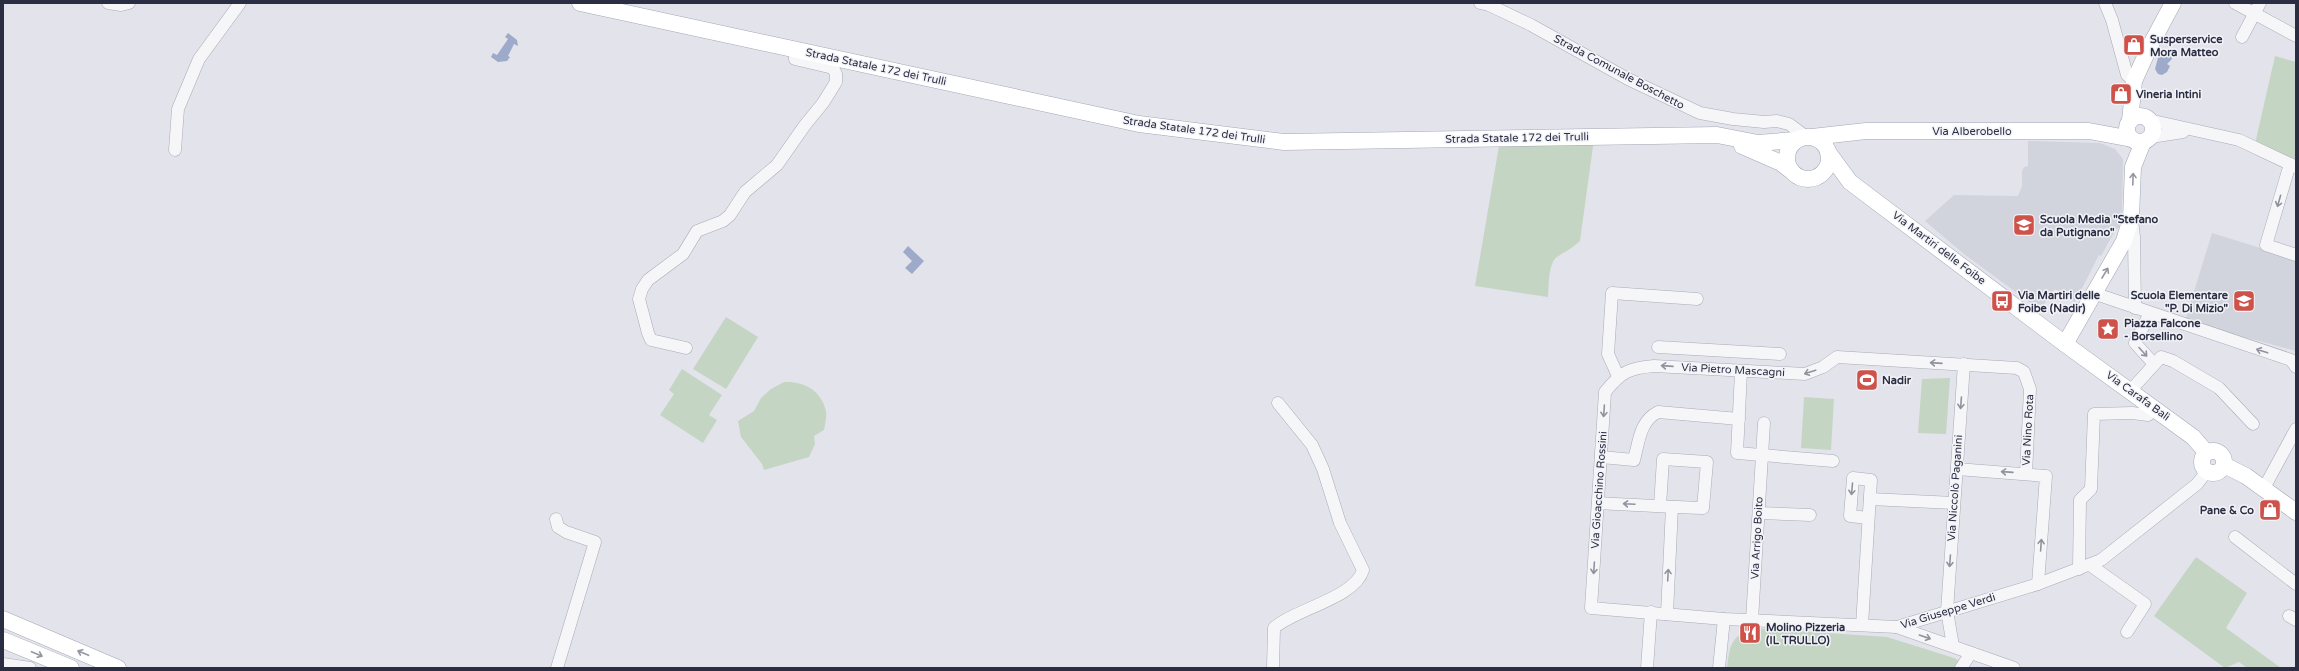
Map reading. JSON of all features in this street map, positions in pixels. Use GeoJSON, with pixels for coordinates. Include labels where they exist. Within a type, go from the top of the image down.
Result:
{"type":"FeatureCollection","features":[{"type":"Feature","properties":{"kind":"main road","name":"Strada Statale 172 dei Trulli"},"geometry":{"type":"LineString","coordinates":[[580,3],[1139,124],[1284,142],[1717,135],[1758,143],[1795,147]]}},
{"type":"Feature","properties":{"kind":"main road"},"geometry":{"type":"LineString","coordinates":[[2065,344],[2124,241],[2132,218],[2133,167],[2140,129],[2134,87],[2150,46],[2173,3]]}},
{"type":"Feature","properties":{"kind":"main road","name":"Via Alberobello"},"geometry":{"type":"LineString","coordinates":[[1795,147],[1866,131],[2089,131],[2140,129]]}},
{"type":"Feature","properties":{"kind":"main road"},"geometry":{"type":"LineString","coordinates":[[1817,177],[1827,167],[1833,156],[1846,139],[1872,132]]}},
{"type":"Feature","properties":{"kind":"main road"},"geometry":{"type":"LineString","coordinates":[[1717,135],[1781,163],[1795,147],[1822,142],[1850,182]]}},
{"type":"Feature","properties":{"kind":"main road"},"geometry":{"type":"LineString","coordinates":[[1795,147],[1802,178],[1828,177],[1850,182]]}},
{"type":"Feature","properties":{"kind":"main road","name":"Via Martiri delle Foibe"},"geometry":{"type":"LineString","coordinates":[[1850,182],[2065,344]]}},
{"type":"Feature","properties":{"kind":"main road","name":"Via Carafa Balì"},"geometry":{"type":"LineString","coordinates":[[2065,344],[2131,390],[2193,437],[2206,452]]}},
{"type":"Feature","properties":{"kind":"main road"},"geometry":{"type":"LineString","coordinates":[[2212,450],[2219,451],[2224,459],[2224,465],[2216,473],[2207,471],[2202,464],[2202,458],[2206,452],[2212,450]]}},
{"type":"Feature","properties":{"kind":"main road"},"geometry":{"type":"LineString","coordinates":[[2224,465],[2236,470],[2264,488],[2296,512]]}},
{"type":"Feature","properties":{"kind":"main road"},"geometry":{"type":"LineString","coordinates":[[3,619],[118,668]]}},
{"type":"Feature","properties":{"kind":"main road"},"geometry":{"type":"LineString","coordinates":[[3,640],[71,668]]}},
{"type":"Feature","properties":{"kind":"street"},"geometry":{"type":"LineString","coordinates":[[108,3],[121,5],[129,3]]}},
{"type":"Feature","properties":{"kind":"street"},"geometry":{"type":"LineString","coordinates":[[175,150],[178,109],[199,59],[240,3]]}},
{"type":"Feature","properties":{"kind":"street","name":"Strada Comunale Boschetto"},"geometry":{"type":"LineString","coordinates":[[1480,3],[1488,5],[1531,25],[1628,79],[1700,113],[1764,122],[1777,120],[1789,124],[1795,147]]}},
{"type":"Feature","properties":{"kind":"street"},"geometry":{"type":"LineString","coordinates":[[2105,3],[2112,20],[2127,75],[2134,87]]}},
{"type":"Feature","properties":{"kind":"street"},"geometry":{"type":"LineString","coordinates":[[2235,3],[2257,8],[2296,36]]}},
{"type":"Feature","properties":{"kind":"street"},"geometry":{"type":"LineString","coordinates":[[2242,37],[2257,8]]}},
{"type":"Feature","properties":{"kind":"street"},"geometry":{"type":"LineString","coordinates":[[686,348],[651,340],[639,299],[642,289],[648,280],[683,254],[697,231],[723,221],[730,215],[745,192],[777,165],[805,125],[823,103],[836,82],[836,74],[833,68],[795,59],[795,50]]}},
{"type":"Feature","properties":{"kind":"street"},"geometry":{"type":"LineString","coordinates":[[1764,122],[1775,127],[1795,147]]}},
{"type":"Feature","properties":{"kind":"street"},"geometry":{"type":"LineString","coordinates":[[2140,129],[2194,131],[2239,140],[2293,166],[2266,245],[2296,255]]}},
{"type":"Feature","properties":{"kind":"street"},"geometry":{"type":"LineString","coordinates":[[2140,129],[2194,131]]}},
{"type":"Feature","properties":{"kind":"street"},"geometry":{"type":"LineString","coordinates":[[2132,218],[2134,238],[2135,308]]}},
{"type":"Feature","properties":{"kind":"street"},"geometry":{"type":"LineString","coordinates":[[1618,376],[1608,354],[1612,292],[1697,299]]}},
{"type":"Feature","properties":{"kind":"street"},"geometry":{"type":"LineString","coordinates":[[2093,293],[2291,360],[2296,367]]}},
{"type":"Feature","properties":{"kind":"street"},"geometry":{"type":"LineString","coordinates":[[2150,313],[2135,343],[2154,364]]}},
{"type":"Feature","properties":{"kind":"street"},"geometry":{"type":"LineString","coordinates":[[1658,347],[1780,354]]}},
{"type":"Feature","properties":{"kind":"street"},"geometry":{"type":"LineString","coordinates":[[1688,368],[1689,349]]}},
{"type":"Feature","properties":{"kind":"street","name":"Via Pietro Mascagni"},"geometry":{"type":"LineString","coordinates":[[1618,376],[1635,367],[1654,366],[1741,372],[1805,374],[1823,367],[1837,357],[2017,368]]}},
{"type":"Feature","properties":{"kind":"street"},"geometry":{"type":"LineString","coordinates":[[2131,390],[2161,357],[2219,388],[2253,424]]}},
{"type":"Feature","properties":{"kind":"street","name":"Via Niccolò Paganini"},"geometry":{"type":"LineString","coordinates":[[1953,646],[1947,611],[1964,364]]}},
{"type":"Feature","properties":{"kind":"street","name":"Via Nino Rota"},"geometry":{"type":"LineString","coordinates":[[2017,368],[2024,372],[2030,389],[2026,474]]}},
{"type":"Feature","properties":{"kind":"street"},"geometry":{"type":"LineString","coordinates":[[1741,372],[1737,453],[1833,461]]}},
{"type":"Feature","properties":{"kind":"street","name":"Via Gioacchino Rossini"},"geometry":{"type":"LineString","coordinates":[[1591,608],[1605,392],[1618,376]]}},
{"type":"Feature","properties":{"kind":"street"},"geometry":{"type":"LineString","coordinates":[[1273,668],[1274,628],[1291,617],[1335,596],[1361,577],[1363,570],[1340,523],[1323,469],[1312,445],[1278,402]]}},
{"type":"Feature","properties":{"kind":"street"},"geometry":{"type":"LineString","coordinates":[[2127,632],[2145,604],[2084,567],[2080,500],[2091,489],[2094,414],[2148,415],[2156,409]]}},
{"type":"Feature","properties":{"kind":"street"},"geometry":{"type":"LineString","coordinates":[[1601,457],[1634,460],[1643,427],[1648,417],[1658,412],[1739,420]]}},
{"type":"Feature","properties":{"kind":"street","name":"Via Arrigo Boito"},"geometry":{"type":"LineString","coordinates":[[1752,620],[1764,423]]}},
{"type":"Feature","properties":{"kind":"street"},"geometry":{"type":"LineString","coordinates":[[2264,488],[2296,430]]}},
{"type":"Feature","properties":{"kind":"street"},"geometry":{"type":"LineString","coordinates":[[1598,503],[1666,506],[1703,508],[1707,462],[1663,459],[1666,506],[1667,614]]}},
{"type":"Feature","properties":{"kind":"street"},"geometry":{"type":"LineString","coordinates":[[1957,469],[2046,476],[2038,584]]}},
{"type":"Feature","properties":{"kind":"street","name":"Via Giuseppe Verdi"},"geometry":{"type":"LineString","coordinates":[[1591,608],[1724,619],[1896,627],[2038,584],[2101,560],[2192,488],[2207,471]]}},
{"type":"Feature","properties":{"kind":"street"},"geometry":{"type":"LineString","coordinates":[[1862,625],[1871,480],[1853,478],[1850,516],[1868,518]]}},
{"type":"Feature","properties":{"kind":"street"},"geometry":{"type":"LineString","coordinates":[[1870,499],[1954,504]]}},
{"type":"Feature","properties":{"kind":"street"},"geometry":{"type":"LineString","coordinates":[[1759,513],[1810,515]]}},
{"type":"Feature","properties":{"kind":"street"},"geometry":{"type":"LineString","coordinates":[[556,519],[558,527],[566,532],[595,542],[557,668]]}},
{"type":"Feature","properties":{"kind":"street"},"geometry":{"type":"LineString","coordinates":[[2235,537],[2296,584]]}},
{"type":"Feature","properties":{"kind":"street"},"geometry":{"type":"LineString","coordinates":[[1647,668],[1651,612]]}},
{"type":"Feature","properties":{"kind":"street"},"geometry":{"type":"LineString","coordinates":[[1719,668],[1724,619]]}},
{"type":"Feature","properties":{"kind":"street"},"geometry":{"type":"LineString","coordinates":[[1896,627],[2014,668]]}},
{"type":"Feature","properties":{"kind":"street"},"geometry":{"type":"LineString","coordinates":[[1961,668],[1971,653]]}},
{"type":"Feature","properties":{"kind":"street"},"geometry":{"type":"LineString","coordinates":[[3,664],[30,668]]}},
{"type":"Feature","properties":{"kind":"shaded area","name":"Scuola Media \"Stefano da Putignano\""},"geometry":{"type":"Polygon","coordinates":[[[2028,141],[2100,143],[2115,149],[2123,159],[2122,210],[2119,228],[2116,229],[2101,256],[2099,255],[2075,302],[2055,289],[2040,310],[1964,254],[1925,221],[1954,195],[2018,196],[2022,186],[2022,171],[2024,167],[2028,166],[2028,141]]]}},
{"type":"Feature","properties":{"kind":"shaded area","name":"Scuola Elementare \"P. Di Mizio\""},"geometry":{"type":"Polygon","coordinates":[[[2212,233],[2296,259],[2296,351],[2185,321],[2212,233]]]}},
{"type":"Feature","properties":{"kind":"green space"},"geometry":{"type":"Polygon","coordinates":[[[2275,56],[2296,62],[2296,161],[2255,144],[2275,56]]]}},
{"type":"Feature","properties":{"kind":"green space"},"geometry":{"type":"Polygon","coordinates":[[[1594,139],[1580,241],[1554,260],[1550,270],[1548,297],[1475,286],[1500,140],[1594,139]]]}},
{"type":"Feature","properties":{"kind":"green space"},"geometry":{"type":"Polygon","coordinates":[[[726,317],[758,337],[726,389],[693,369],[726,317]]]}},
{"type":"Feature","properties":{"kind":"green space"},"geometry":{"type":"Polygon","coordinates":[[[682,369],[722,395],[709,415],[717,420],[703,443],[660,415],[674,394],[669,390],[682,369]]]}},
{"type":"Feature","properties":{"kind":"green space"},"geometry":{"type":"Polygon","coordinates":[[[1950,378],[1946,434],[1918,433],[1922,379],[1950,378]]]}},
{"type":"Feature","properties":{"kind":"green space"},"geometry":{"type":"Polygon","coordinates":[[[784,382],[805,385],[816,392],[824,404],[826,411],[824,430],[814,436],[815,444],[809,457],[764,470],[762,464],[741,437],[738,421],[754,411],[761,398],[771,389],[784,382]]]}},
{"type":"Feature","properties":{"kind":"green space"},"geometry":{"type":"Polygon","coordinates":[[[1804,397],[1834,399],[1831,450],[1801,448],[1804,397]]]}},
{"type":"Feature","properties":{"kind":"green space"},"geometry":{"type":"Polygon","coordinates":[[[2196,557],[2247,593],[2226,628],[2281,668],[2247,668],[2239,662],[2225,668],[2154,616],[2196,557]]]}},
{"type":"Feature","properties":{"kind":"green space"},"geometry":{"type":"Polygon","coordinates":[[[1752,628],[1887,637],[1954,658],[1958,660],[1959,664],[1955,668],[1727,668],[1732,643],[1739,635],[1752,628]]]}},
{"type":"Feature","properties":{"kind":"water"},"geometry":{"type":"Polygon","coordinates":[[[508,33],[517,40],[518,46],[514,44],[508,56],[510,57],[507,61],[498,62],[491,57],[493,53],[497,55],[508,39],[505,37],[508,33]]]}},
{"type":"Feature","properties":{"kind":"water"},"geometry":{"type":"Polygon","coordinates":[[[2162,52],[2170,54],[2172,59],[2167,64],[2170,66],[2167,72],[2162,75],[2158,74],[2155,69],[2159,54],[2162,52]]]}},
{"type":"Feature","properties":{"kind":"water"},"geometry":{"type":"Polygon","coordinates":[[[908,246],[924,261],[912,274],[905,268],[912,261],[903,252],[908,246]]]}},
{"type":"Feature","properties":{"kind":"place","name":"Susperservice Mora Matteo"},"geometry":{"type":"Point","coordinates":[2134,45]}},
{"type":"Feature","properties":{"kind":"place","name":"Vineria Intini"},"geometry":{"type":"Point","coordinates":[2121,94]}},
{"type":"Feature","properties":{"kind":"place","name":"Scuola Media \"Stefano da Putignano\""},"geometry":{"type":"Point","coordinates":[2024,225]}},
{"type":"Feature","properties":{"kind":"place","name":"Via Martiri delle Foibe (Nadir)"},"geometry":{"type":"Point","coordinates":[2002,301]}},
{"type":"Feature","properties":{"kind":"place","name":"Scuola Elementare \"P. Di Mizio\""},"geometry":{"type":"Point","coordinates":[2244,301]}},
{"type":"Feature","properties":{"kind":"place","name":"Piazza Falcone - Borsellino"},"geometry":{"type":"Point","coordinates":[2108,329]}},
{"type":"Feature","properties":{"kind":"place","name":"Nadir"},"geometry":{"type":"Point","coordinates":[1867,380]}},
{"type":"Feature","properties":{"kind":"place","name":"Pane & Co"},"geometry":{"type":"Point","coordinates":[2270,510]}},
{"type":"Feature","properties":{"kind":"place","name":"Molino Pizzeria (IL TRULLO)"},"geometry":{"type":"Point","coordinates":[1750,633]}}]}
